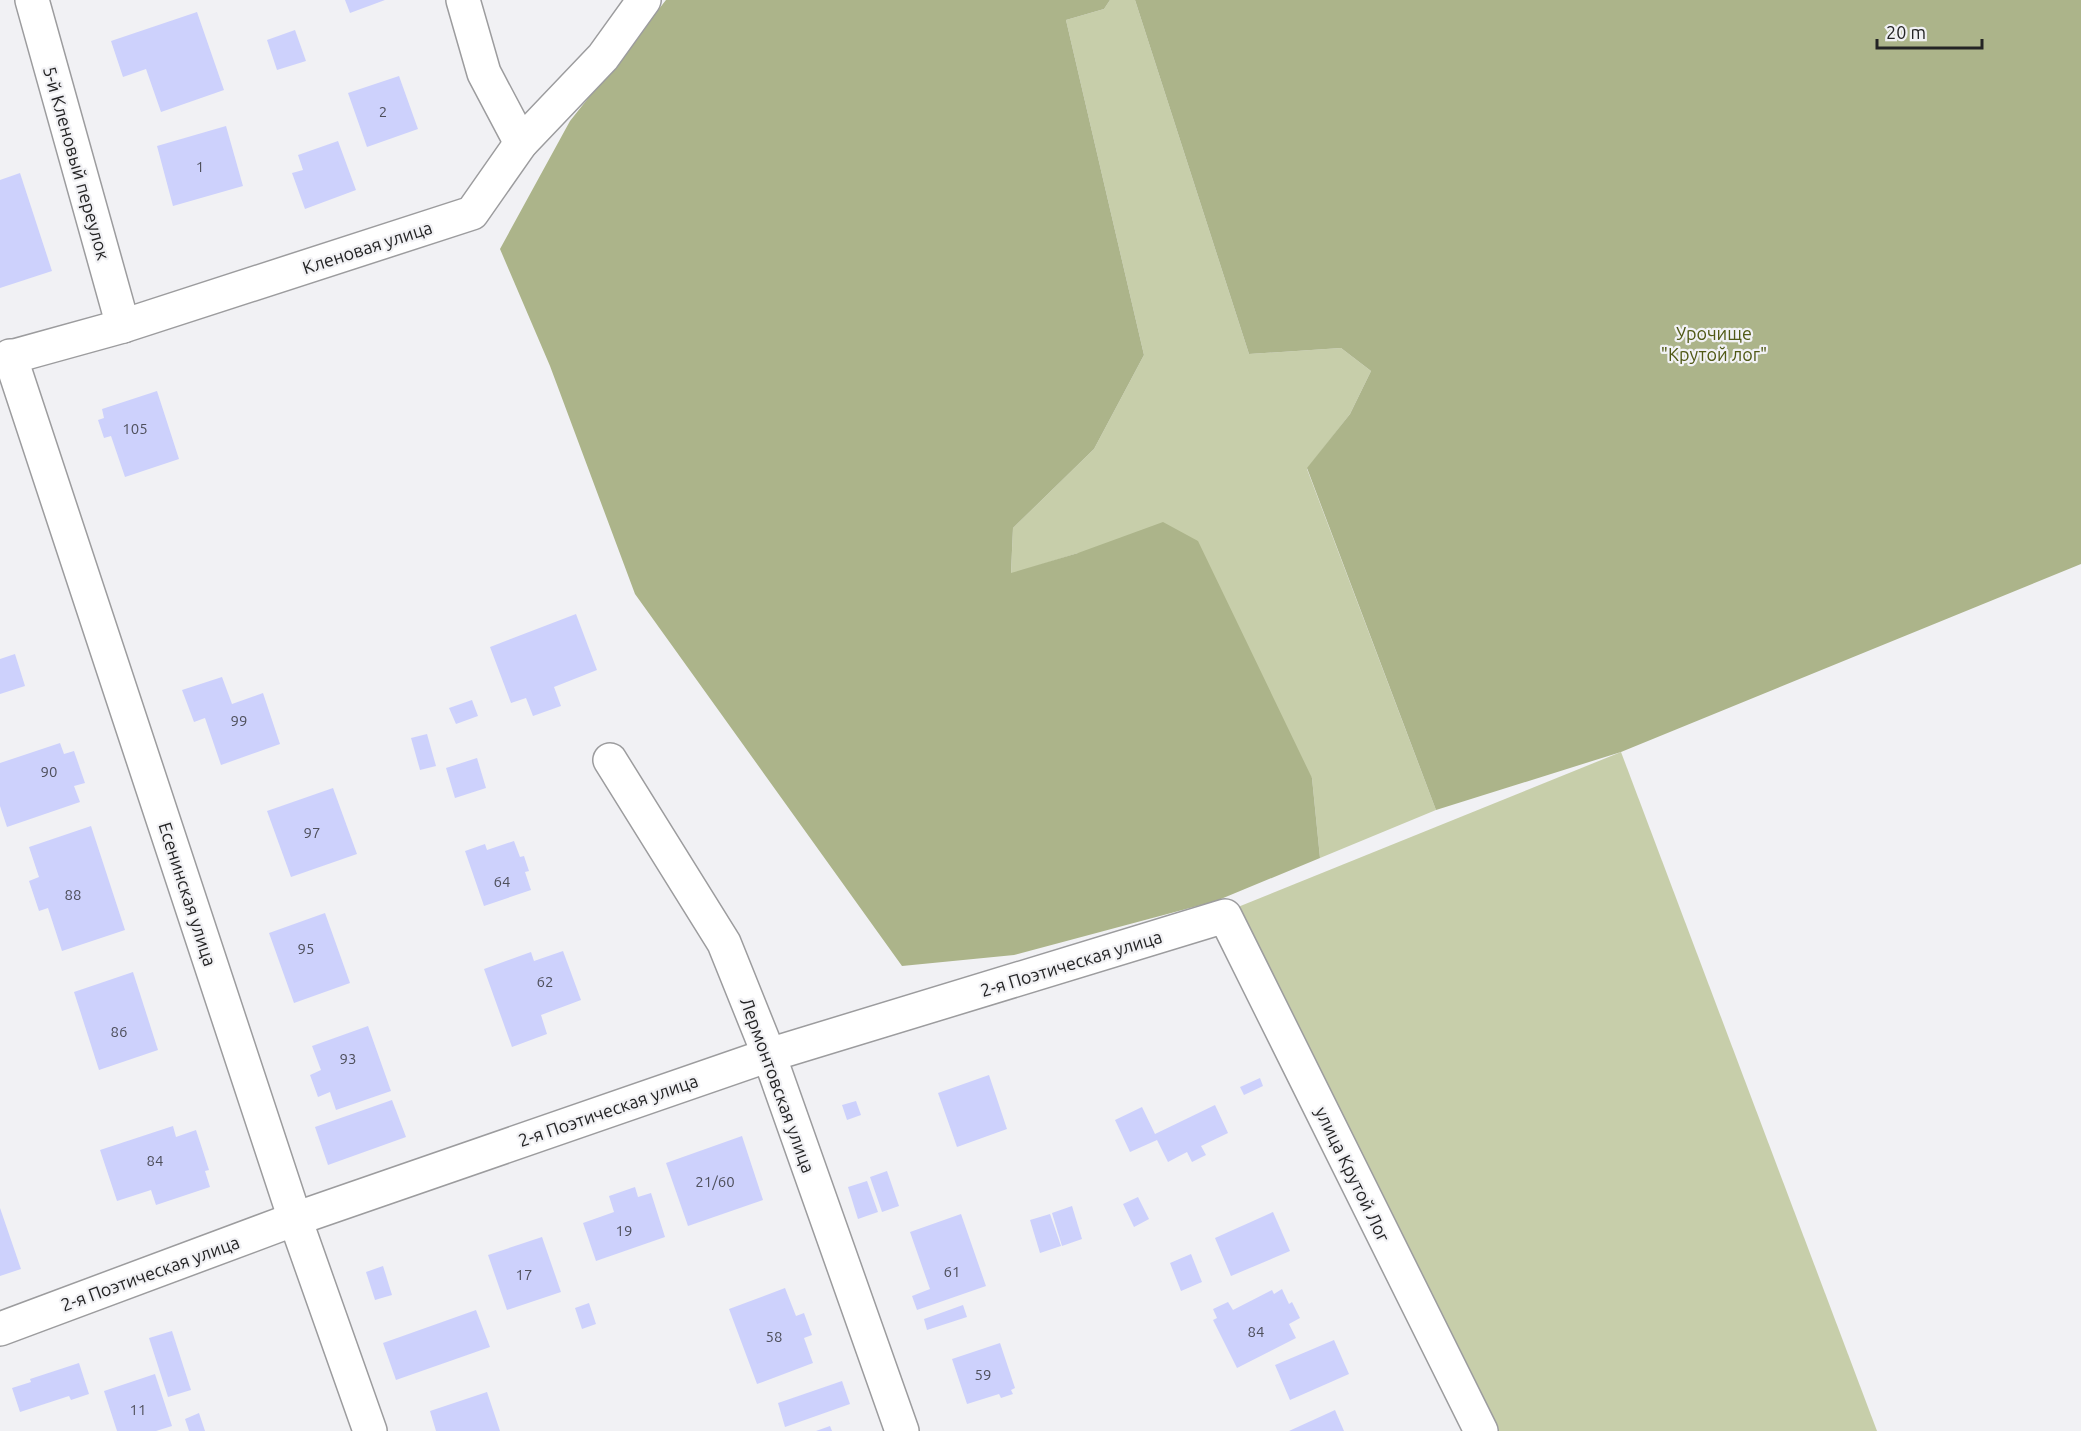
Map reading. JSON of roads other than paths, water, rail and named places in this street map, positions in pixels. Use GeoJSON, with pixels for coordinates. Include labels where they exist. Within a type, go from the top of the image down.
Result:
{"type":"FeatureCollection","features":[{"type":"Feature","properties":{"kind":"street","name":"5-й Кленовый переулок"},"geometry":{"type":"LineString","coordinates":[[32,0],[123,326]]}},
{"type":"Feature","properties":{"kind":"street"},"geometry":{"type":"LineString","coordinates":[[463,0],[484,73],[521,143]]}},
{"type":"Feature","properties":{"kind":"street","name":"Кленовая улица"},"geometry":{"type":"LineString","coordinates":[[5,358],[123,326],[472,213],[521,143],[603,57],[644,0]]}},
{"type":"Feature","properties":{"kind":"street","name":"Есенинская улица"},"geometry":{"type":"LineString","coordinates":[[5,358],[370,1431]]}},
{"type":"Feature","properties":{"kind":"street","name":"Лермонтовская улица"},"geometry":{"type":"LineString","coordinates":[[610,760],[724,943],[769,1054],[902,1431]]}},
{"type":"Feature","properties":{"kind":"street","name":"2-я Поэтическая улица"},"geometry":{"type":"LineString","coordinates":[[0,1329],[296,1219],[769,1054],[1225,916]]}},
{"type":"Feature","properties":{"kind":"street","name":"улица Крутой Лог"},"geometry":{"type":"LineString","coordinates":[[1225,916],[1481,1431]]}},
{"type":"Feature","properties":{"kind":"park label","name":"Урочище \"Крутой лог\""},"geometry":{"type":"Point","coordinates":[1714,343]}}]}
